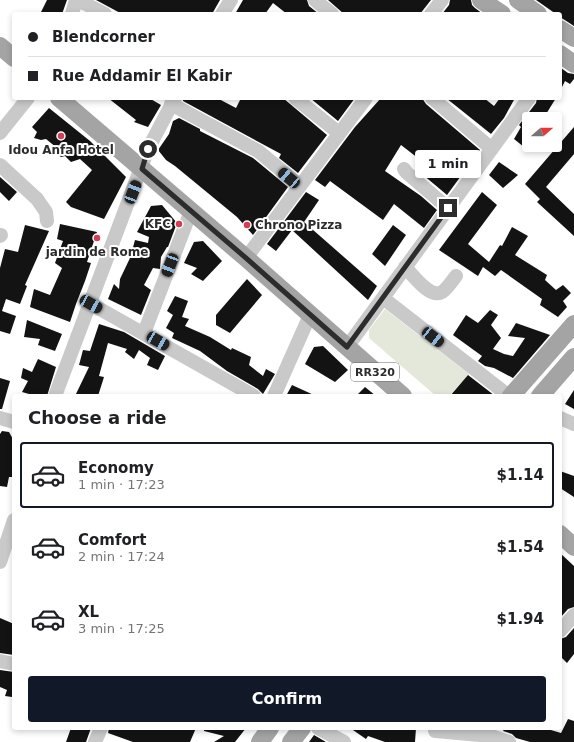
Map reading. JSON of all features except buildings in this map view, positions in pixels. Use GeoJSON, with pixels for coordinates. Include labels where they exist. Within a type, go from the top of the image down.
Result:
{"type":"FeatureCollection","features":[{"type":"Feature","properties":{"kind":"main road"},"geometry":{"type":"LineString","coordinates":[[481,0],[499,12]]}},
{"type":"Feature","properties":{"kind":"main road"},"geometry":{"type":"LineString","coordinates":[[518,0],[535,12]]}},
{"type":"Feature","properties":{"kind":"main road"},"geometry":{"type":"LineString","coordinates":[[562,30],[574,38]]}},
{"type":"Feature","properties":{"kind":"main road"},"geometry":{"type":"LineString","coordinates":[[0,46],[12,56]]}},
{"type":"Feature","properties":{"kind":"main road","name":"RR320"},"geometry":{"type":"LineString","coordinates":[[61,100],[246,258],[401,394]]}},
{"type":"Feature","properties":{"kind":"main road"},"geometry":{"type":"LineString","coordinates":[[512,394],[574,324]]}},
{"type":"Feature","properties":{"kind":"main road"},"geometry":{"type":"LineString","coordinates":[[542,394],[574,357]]}},
{"type":"Feature","properties":{"kind":"main road"},"geometry":{"type":"LineString","coordinates":[[562,536],[574,547]]}},
{"type":"Feature","properties":{"kind":"main road"},"geometry":{"type":"LineString","coordinates":[[260,742],[269,730]]}},
{"type":"Feature","properties":{"kind":"main road"},"geometry":{"type":"LineString","coordinates":[[291,742],[300,730]]}},
{"type":"Feature","properties":{"kind":"street"},"geometry":{"type":"LineString","coordinates":[[73,12],[77,0],[101,12]]}},
{"type":"Feature","properties":{"kind":"street"},"geometry":{"type":"LineString","coordinates":[[223,12],[231,0]]}},
{"type":"Feature","properties":{"kind":"street"},"geometry":{"type":"LineString","coordinates":[[315,0],[330,12]]}},
{"type":"Feature","properties":{"kind":"street"},"geometry":{"type":"LineString","coordinates":[[433,12],[442,0]]}},
{"type":"Feature","properties":{"kind":"street"},"geometry":{"type":"LineString","coordinates":[[0,133],[26,100]]}},
{"type":"Feature","properties":{"kind":"street"},"geometry":{"type":"LineString","coordinates":[[298,100],[339,133]]}},
{"type":"Feature","properties":{"kind":"street"},"geometry":{"type":"LineString","coordinates":[[246,258],[364,100]]}},
{"type":"Feature","properties":{"kind":"street"},"geometry":{"type":"LineString","coordinates":[[434,100],[492,149]]}},
{"type":"Feature","properties":{"kind":"street"},"geometry":{"type":"LineString","coordinates":[[347,347],[528,100]]}},
{"type":"Feature","properties":{"kind":"street"},"geometry":{"type":"LineString","coordinates":[[57,394],[142,169],[148,149],[173,101],[258,151],[300,186]]}},
{"type":"Feature","properties":{"kind":"street"},"geometry":{"type":"LineString","coordinates":[[0,165],[37,199],[46,212],[47,221]]}},
{"type":"Feature","properties":{"kind":"street"},"geometry":{"type":"LineString","coordinates":[[404,169],[448,208]]}},
{"type":"Feature","properties":{"kind":"street"},"geometry":{"type":"LineString","coordinates":[[144,333],[191,211]]}},
{"type":"Feature","properties":{"kind":"street"},"geometry":{"type":"LineString","coordinates":[[405,267],[429,292],[436,294],[441,293],[456,276]]}},
{"type":"Feature","properties":{"kind":"street"},"geometry":{"type":"LineString","coordinates":[[383,298],[507,394]]}},
{"type":"Feature","properties":{"kind":"street"},"geometry":{"type":"LineString","coordinates":[[91,304],[251,394]]}},
{"type":"Feature","properties":{"kind":"street"},"geometry":{"type":"LineString","coordinates":[[275,394],[310,315]]}},
{"type":"Feature","properties":{"kind":"street"},"geometry":{"type":"LineString","coordinates":[[0,418],[12,421]]}},
{"type":"Feature","properties":{"kind":"street"},"geometry":{"type":"LineString","coordinates":[[562,419],[574,424]]}},
{"type":"Feature","properties":{"kind":"street"},"geometry":{"type":"LineString","coordinates":[[0,562],[12,525]]}},
{"type":"Feature","properties":{"kind":"street"},"geometry":{"type":"LineString","coordinates":[[562,629],[574,615]]}},
{"type":"Feature","properties":{"kind":"street"},"geometry":{"type":"LineString","coordinates":[[0,661],[12,664]]}},
{"type":"Feature","properties":{"kind":"street"},"geometry":{"type":"LineString","coordinates":[[322,730],[344,742]]}},
{"type":"Feature","properties":{"kind":"street"},"geometry":{"type":"LineString","coordinates":[[434,734],[494,732],[509,742]]}},
{"type":"Feature","properties":{"kind":"shaded area"},"geometry":{"type":"Polygon","coordinates":[[[385,309],[469,374],[451,394],[434,394],[369,338],[369,330],[385,309]]]}},
{"type":"Feature","properties":{"kind":"place","name":"Idou Anfa Hotel"},"geometry":{"type":"Point","coordinates":[61,136]}},
{"type":"Feature","properties":{"kind":"place","name":"KFC"},"geometry":{"type":"Point","coordinates":[179,224]}},
{"type":"Feature","properties":{"kind":"place","name":"Chrono Pizza"},"geometry":{"type":"Point","coordinates":[247,225]}},
{"type":"Feature","properties":{"kind":"place","name":"jardin de Rome"},"geometry":{"type":"Point","coordinates":[97,238]}},
{"type":"Feature","properties":{"kind":"route"},"geometry":{"type":"LineString","coordinates":[[148,149],[142,169],[347,347],[448,208]]}}]}
